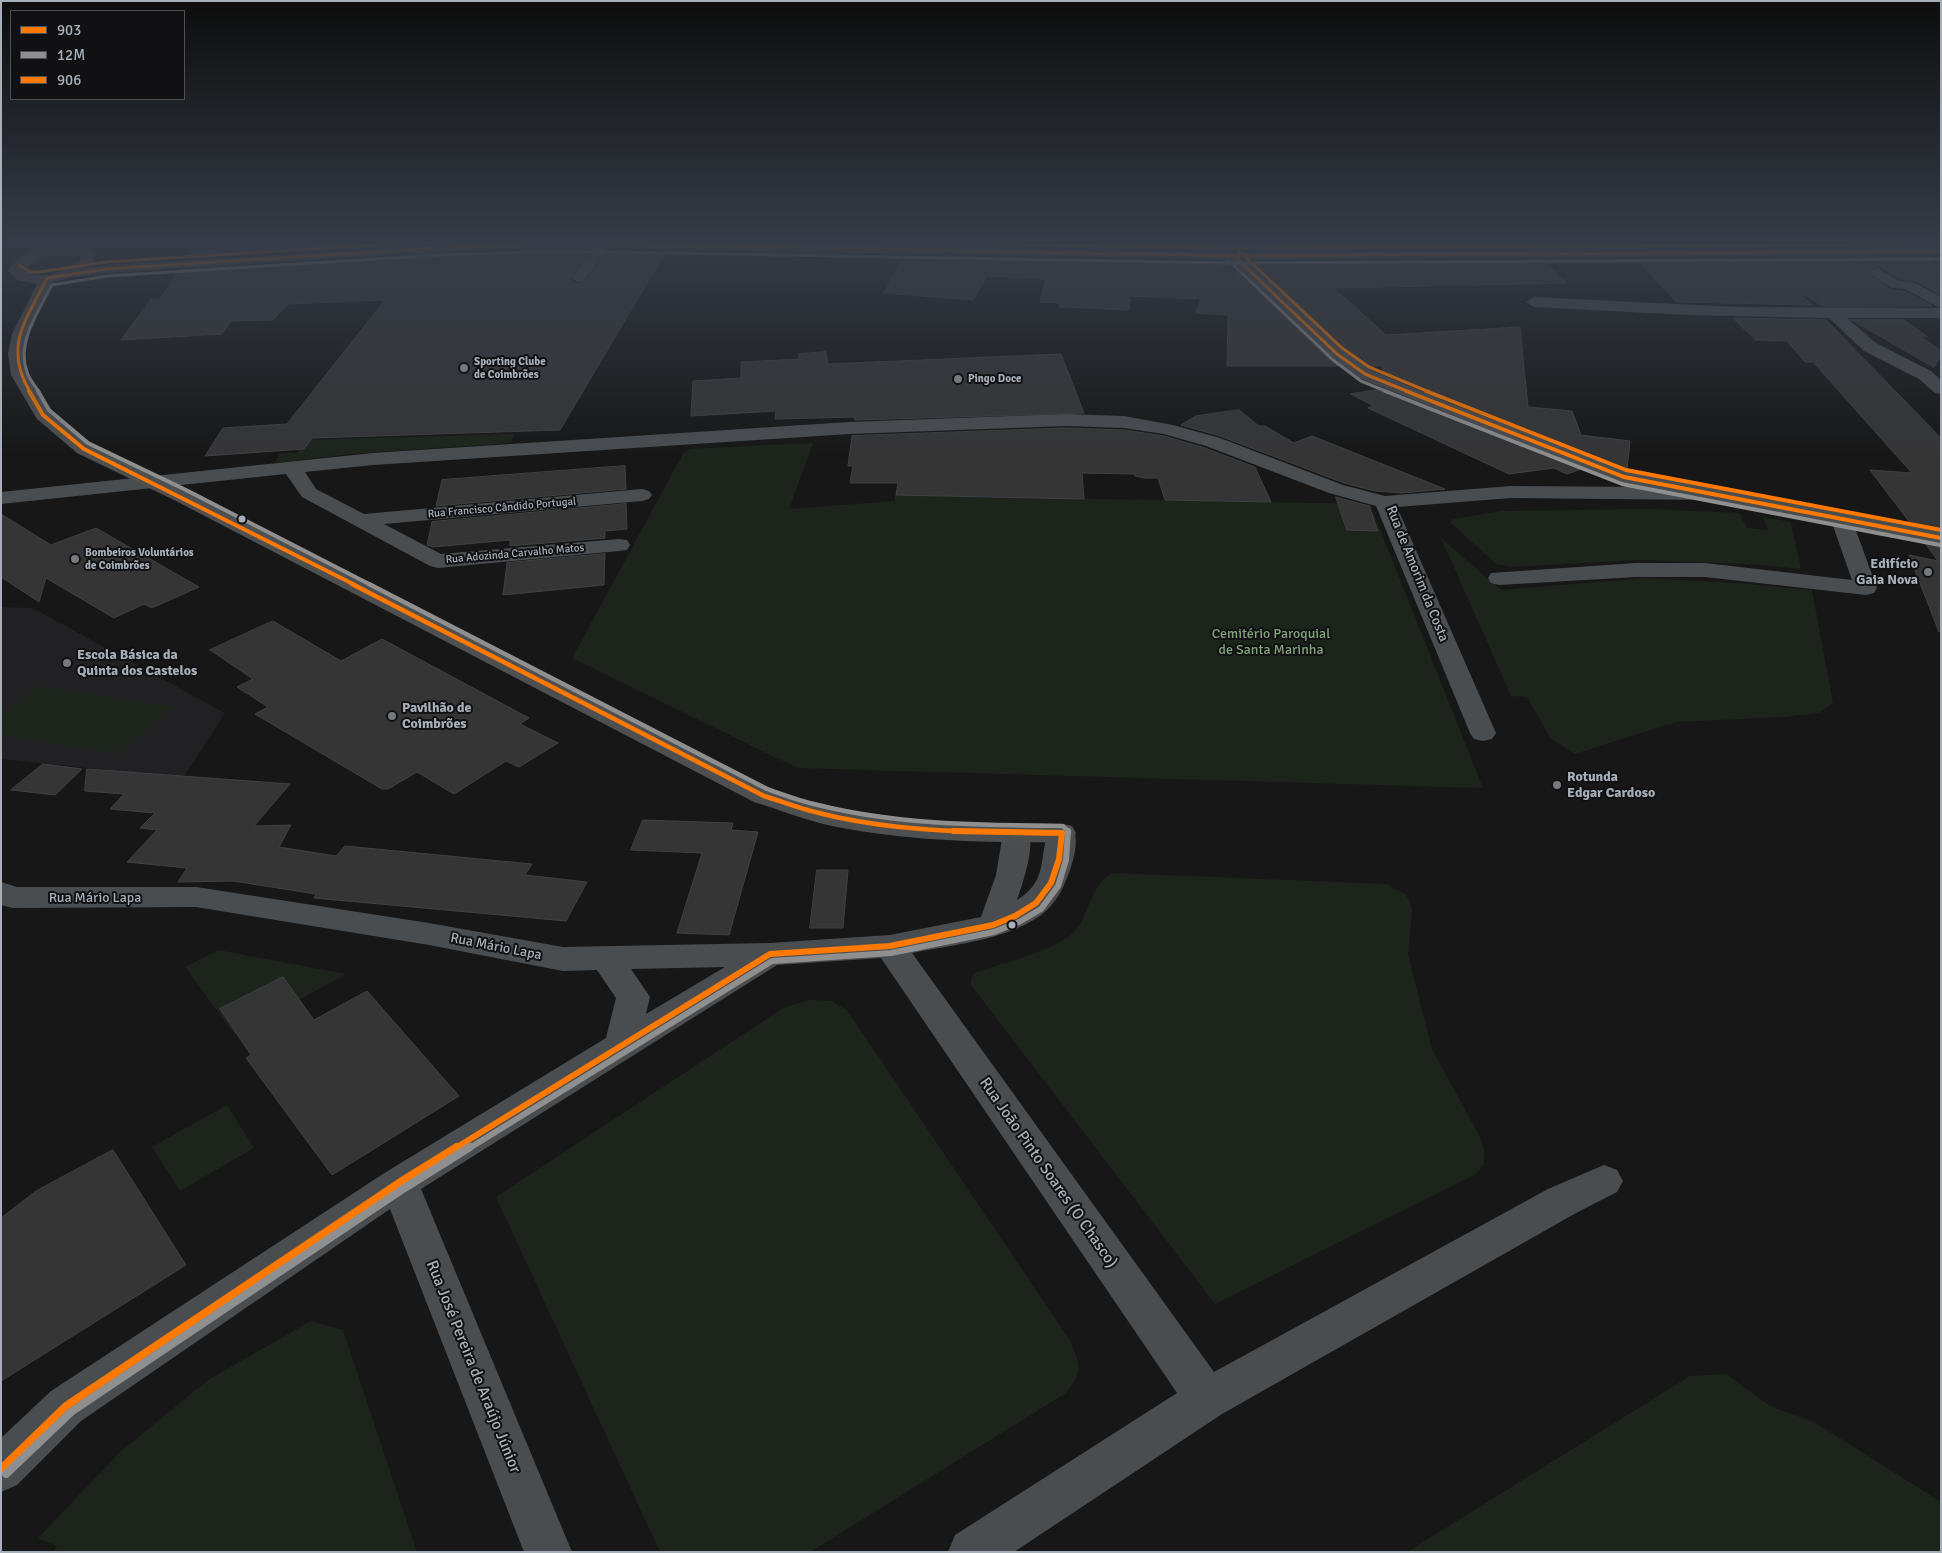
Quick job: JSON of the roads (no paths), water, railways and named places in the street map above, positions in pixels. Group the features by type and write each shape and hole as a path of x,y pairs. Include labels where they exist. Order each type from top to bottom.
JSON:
{"main road":[{"path":"35,313 20,334 16,354 20,375 43,415 84,448 764,796 828,816 904,825 1017,833 1062,833"}],"street":[{"path":"1294,313 1337,354 1365,374 1598,468 1622,486"},
{"path":"1809,313 1890,313"},
{"path":"1834,314 1870,347 1925,375 1941,389"},
{"path":"1,498 383,458 849,428 1066,420 1124,422 1166,428 1213,442 1336,489 1385,502"},
{"name":"Rua Adozinda Carvalho Matos","path":"292,468 309,494 363,520 438,561 619,545"},
{"name":"Rua de Amorim da Costa","path":"1511,492 1577,479 1598,468"},
{"name":"Rua de Amorim da Costa","path":"1483,734 1385,502 1622,486 1709,494 1941,538"},
{"name":"Rua Francisco Cândido Portugal","path":"363,520 642,495"},
{"path":"1500,578 1636,570 1705,570 1866,588 1841,519"},
{"path":"993,925 1011,876 1017,833"},
{"name":"Rua Mário Lapa","path":"1,892 12,898 196,897 429,934 563,960 770,954 890,946 993,925 1015,916 1036,903 1051,883 1059,859 1062,833"},
{"name":"Rua João Pinto Soares (O Chasco)","path":"890,946 1207,1399"},
{"path":"1,1469 66,1406 399,1183 770,954"},
{"path":"606,958 633,997 622,1044"},
{"path":"972,1552 1207,1399 1562,1202 1604,1181"},
{"name":"Rua José Pereira de Araújo Júnior","path":"399,1183 548,1552"}],"place":[{"name":"Sporting Clube de Coimbrões","path":"464,368"},
{"name":"Pingo Doce","path":"958,379"},
{"name":"Bombeiros Voluntários de Coimbrões","path":"75,559"},
{"name":"Edifício Gaia Nova","path":"1928,572"},
{"name":"Escola Básica da Quinta dos Castelos","path":"67,663"},
{"name":"Pavilhão de Coimbrões","path":"392,716"},
{"name":"Rotunda Edgar Cardoso","path":"1557,785"}],"park label":[{"name":"Cemitério Paroquial de Santa Marinha","path":"1271,642"}]}
